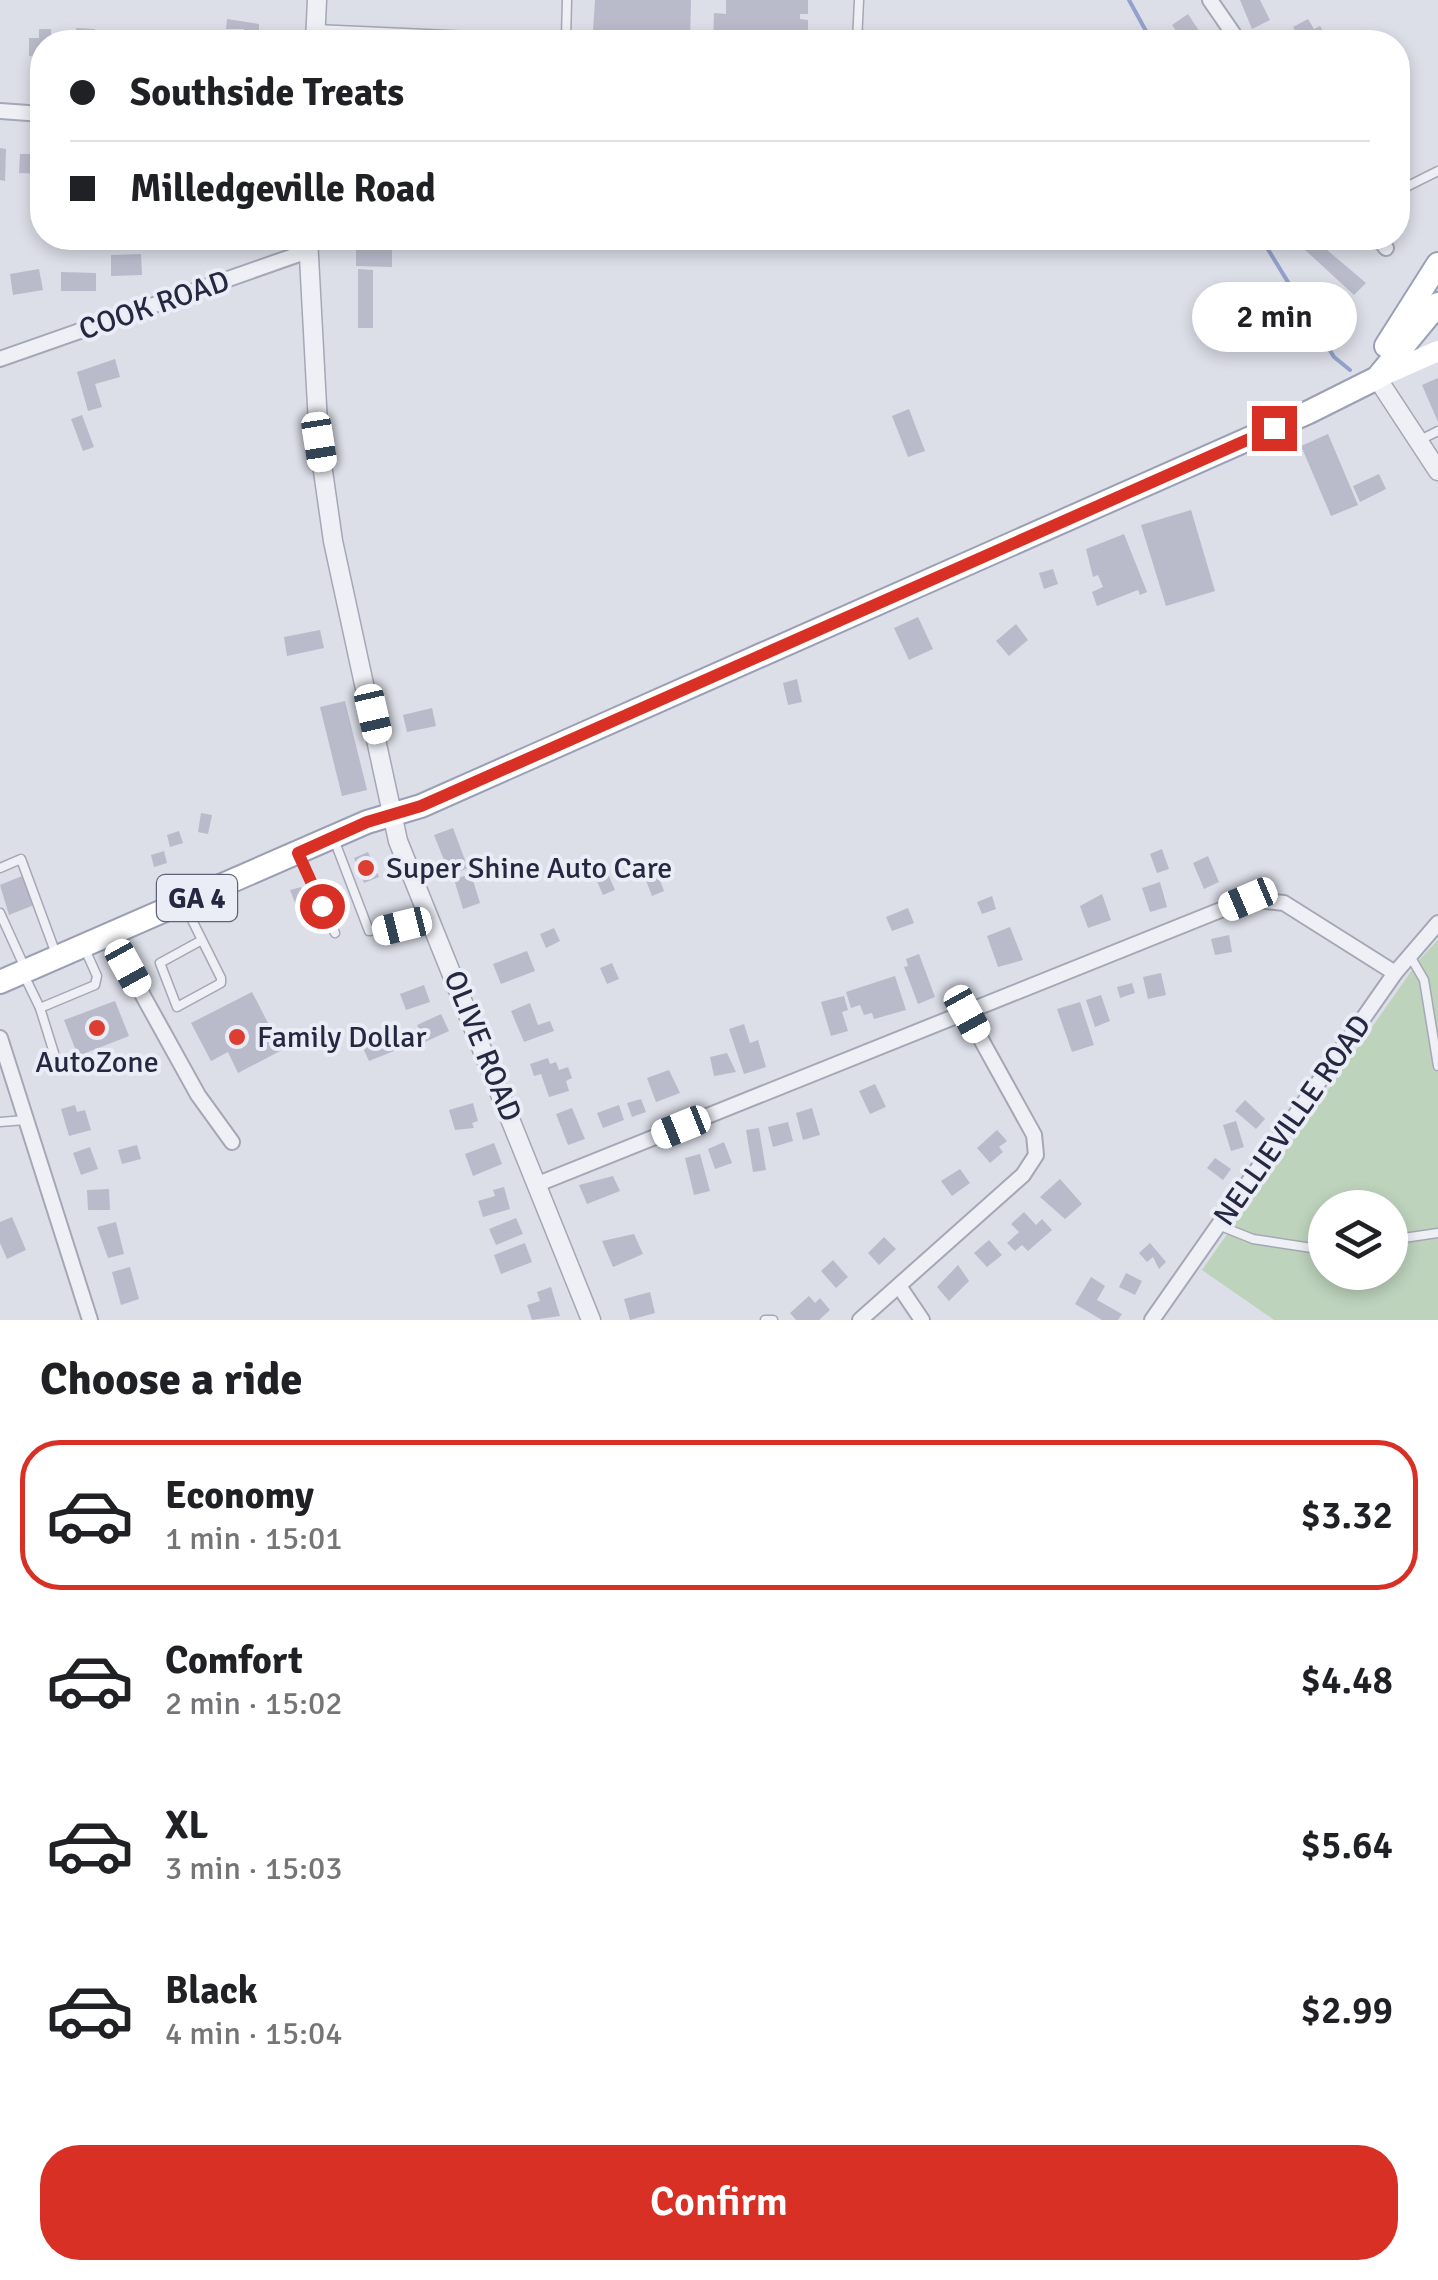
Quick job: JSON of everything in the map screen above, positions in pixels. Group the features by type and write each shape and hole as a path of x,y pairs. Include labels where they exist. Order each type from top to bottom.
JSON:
{"main road":[{"path":"1354,390 1438,264"},
{"name":"GA 4","path":"0,982 333,838 421,806 1354,390 1378,378 1438,304"},
{"path":"1378,378 1438,351"}],"street":[{"path":"315,30 316,0"},
{"path":"1210,0 1231,30"},
{"path":"0,111 30,113"},
{"name":"COOK ROAD","path":"0,359 292,250"},
{"name":"OLIVE ROAD","path":"308,250 319,442 333,541 398,840 591,1320"},
{"path":"1378,378 1438,471"},
{"path":"538,1184 1248,899 1284,903 1395,974"},
{"name":"NELLIEVILLE ROAD","path":"1152,1320 1395,974 1438,923"},
{"path":"110,936 198,1094 232,1142"},
{"path":"860,1320 1023,1175 1036,1155 1034,1135 967,1014"},
{"path":"0,1038 90,1320"},
{"path":"898,1286 922,1320"}],"lane":[{"path":"566,30 567,0"},
{"path":"858,30 859,0"},
{"path":"1410,185 1438,171"},
{"path":"1419,441 1438,431"},
{"path":"333,838 369,932 429,919"},
{"path":"298,853 335,933"},
{"path":"0,868 21,859 58,958"},
{"path":"184,904 202,940 222,983 177,1006 160,963 202,940"},
{"path":"0,913 40,1008 54,1053"},
{"path":"40,1008 95,985 97,976 84,947"},
{"path":"1410,956 1424,980 1438,1066"},
{"path":"0,1122 26,1120"},
{"path":"1218,1226 1253,1240 1308,1248"},
{"path":"1408,1237 1438,1233"},
{"path":"766,1320 774,1320"}],"green space":[{"path":"1438,940 1438,1320 1274,1320 1202,1270 1419,960"}],"building":[{"path":"595,0 691,0 690,30 593,30"},
{"path":"726,0 808,0 808,14 800,14 800,19 808,20 808,30 713,30 714,13 726,14"},
{"path":"1240,0 1260,0 1270,20 1252,29"},
{"path":"1188,14 1198,30 1176,30 1172,25"},
{"path":"227,19 259,24 259,30 226,29"},
{"path":"1308,19 1314,29 1320,26 1322,30 1294,30 1293,27"},
{"path":"0,148 6,149 5,181 0,180"},
{"path":"20,154 30,154 30,173 19,173"},
{"path":"356,250 392,250 392,267 356,266"},
{"path":"1305,250 1327,250 1366,283 1354,295"},
{"path":"141,254 142,275 111,276 111,255"},
{"path":"39,269 43,290 13,295 10,274"},
{"path":"358,269 373,270 373,328 358,328"},
{"path":"61,272 96,273 96,291 61,291"},
{"path":"115,359 120,377 95,384 102,407 88,411 77,372"},
{"path":"1438,378 1438,422 1422,385"},
{"path":"909,409 925,451 908,457 892,416"},
{"path":"82,415 94,447 83,451 71,419"},
{"path":"1328,434 1358,505 1331,516 1301,446"},
{"path":"1379,474 1386,489 1360,502 1353,486"},
{"path":"1191,510 1215,591 1166,606 1141,525"},
{"path":"1124,534 1147,592 1140,595 1138,590 1097,606 1092,592 1103,587 1098,575 1093,577 1086,549"},
{"path":"1053,569 1058,584 1044,589 1039,573"},
{"path":"918,617 933,649 909,660 894,628"},
{"path":"1016,624 1028,640 1009,656 996,641"},
{"path":"320,630 324,648 287,656 284,637"},
{"path":"797,679 802,702 788,705 783,683"},
{"path":"345,701 367,790 342,796 320,707"},
{"path":"432,708 436,726 407,732 403,715"},
{"path":"201,813 212,815 208,834 198,832"},
{"path":"453,828 468,868 450,875 434,835"},
{"path":"179,831 183,843 170,847 167,835"},
{"path":"1162,849 1169,869 1157,873 1150,854"},
{"path":"164,851 167,863 154,867 151,855"},
{"name":"Super Shine Auto Care","path":"368,852 379,877 364,883 354,858"},
{"path":"1208,856 1219,882 1204,889 1193,863"},
{"path":"654,865 664,891 652,896 642,870"},
{"path":"605,867 615,890 603,895 593,872"},
{"path":"471,874 480,903 463,909 454,879"},
{"path":"22,876 34,905 9,915 0,885"},
{"path":"1160,882 1167,907 1150,912 1142,888"},
{"path":"301,887 314,922 304,926 290,890"},
{"path":"1102,894 1111,920 1088,928 1080,906"},
{"path":"992,896 996,909 982,914 977,902"},
{"path":"908,908 914,923 892,931 886,917"},
{"path":"1010,927 1023,960 998,967 987,936"},
{"path":"554,928 560,941 546,948 540,934"},
{"path":"1229,935 1232,952 1215,955 1211,939"},
{"path":"527,951 535,971 501,984 493,964"},
{"path":"919,954 935,997 918,1004 904,967 908,966 906,959"},
{"path":"612,963 619,979 607,984 600,968"},
{"path":"1161,973 1166,995 1148,999 1143,977"},
{"path":"895,976 906,1010 874,1019 872,1013 864,1015 860,1005 851,1008 846,992"},
{"path":"1132,983 1135,993 1120,998 1117,987"},
{"path":"424,985 430,1002 406,1010 400,994"},
{"name":"Family Dollar","path":"252,992 282,1050 238,1073 228,1052 211,1061 191,1023"},
{"path":"1101,995 1110,1021 1095,1027 1086,1000"},
{"path":"844,996 848,1010 842,1012 848,1031 831,1036 821,1002"},
{"name":"AutoZone","path":"115,1001 129,1036 78,1056 64,1020"},
{"path":"1080,1002 1094,1045 1072,1052 1057,1009"},
{"path":"530,1003 538,1025 550,1021 554,1031 524,1042 511,1011"},
{"path":"441,1014 449,1031 425,1042 417,1025"},
{"path":"744,1024 750,1043 758,1040 766,1067 744,1074 729,1029"},
{"path":"388,1037 394,1051 369,1061 363,1048"},
{"path":"727,1053 736,1072 714,1076 710,1057"},
{"path":"548,1058 550,1064 556,1062 559,1070 568,1067 572,1078 566,1081 569,1091 549,1097 541,1074 534,1076 530,1064"},
{"path":"669,1070 680,1093 656,1102 647,1078"},
{"path":"875,1084 886,1107 870,1114 859,1091"},
{"path":"641,1099 646,1112 632,1117 627,1103"},
{"path":"1245,1100 1265,1119 1256,1129 1235,1111"},
{"path":"473,1103 478,1121 472,1123 474,1128 455,1130 449,1110"},
{"path":"75,1105 77,1112 85,1110 91,1130 69,1136 61,1109"},
{"path":"619,1105 624,1120 603,1128 597,1113"},
{"path":"572,1108 585,1139 568,1145 556,1114"},
{"path":"812,1108 820,1135 803,1140 796,1113"},
{"path":"1236,1121 1244,1147 1231,1151 1223,1125"},
{"path":"788,1122 793,1141 773,1147 768,1127"},
{"path":"759,1128 766,1170 753,1172 746,1130"},
{"path":"997,1130 1007,1141 999,1147 1003,1152 990,1163 977,1148"},
{"path":"724,1142 732,1163 715,1169 708,1149"},
{"path":"494,1143 502,1164 473,1176 465,1154"},
{"path":"137,1145 141,1159 122,1164 118,1150"},
{"path":"90,1147 98,1169 81,1175 73,1153"},
{"path":"700,1154 710,1191 694,1195 685,1158"},
{"path":"1215,1158 1231,1169 1223,1180 1207,1168"},
{"path":"960,1169 970,1183 952,1196 941,1181"},
{"path":"613,1176 620,1191 587,1204 579,1185"},
{"path":"1060,1179 1082,1204 1065,1219 1040,1197"},
{"path":"504,1187 510,1209 483,1217 478,1201 495,1196 493,1190"},
{"path":"109,1189 110,1210 88,1210 87,1190"},
{"path":"1024,1212 1036,1225 1042,1219 1052,1230 1028,1251 1022,1245 1015,1251 1007,1243 1019,1232 1011,1224"},
{"path":"12,1217 26,1250 7,1259 0,1243 0,1222"},
{"path":"516,1218 523,1234 496,1245 489,1229"},
{"path":"116,1222 124,1254 108,1258 97,1227"},
{"path":"634,1234 643,1254 613,1267 602,1241"},
{"path":"884,1237 896,1249 879,1265 868,1253"},
{"path":"989,1240 1002,1255 987,1267 974,1253"},
{"path":"525,1243 532,1262 501,1274 494,1255"},
{"path":"1150,1243 1166,1262 1159,1269 1153,1257 1147,1262 1139,1253"},
{"path":"833,1260 848,1277 836,1288 821,1271"},
{"path":"958,1265 969,1281 949,1301 937,1287"},
{"path":"130,1267 139,1299 121,1305 112,1272"},
{"path":"1126,1273 1142,1281 1135,1295 1119,1287"},
{"path":"1091,1277 1105,1286 1097,1300 1122,1314 1118,1320 1102,1320 1075,1304"},
{"path":"551,1287 560,1316 532,1320 527,1305 540,1301 537,1292"},
{"path":"650,1292 655,1313 630,1320 624,1299"},
{"path":"809,1296 815,1303 820,1298 830,1310 819,1320 796,1320 790,1313"}],"waterway":[{"path":"1129,0 1145,30"},
{"path":"1268,250 1334,357 1350,370"}],"place":[{"name":"Super Shine Auto Care","path":"366,868"},
{"name":"AutoZone","path":"97,1028"},
{"name":"Family Dollar","path":"237,1037"}],"route":[{"path":"322,906 298,853 367,822 421,806 1274,428"}]}
